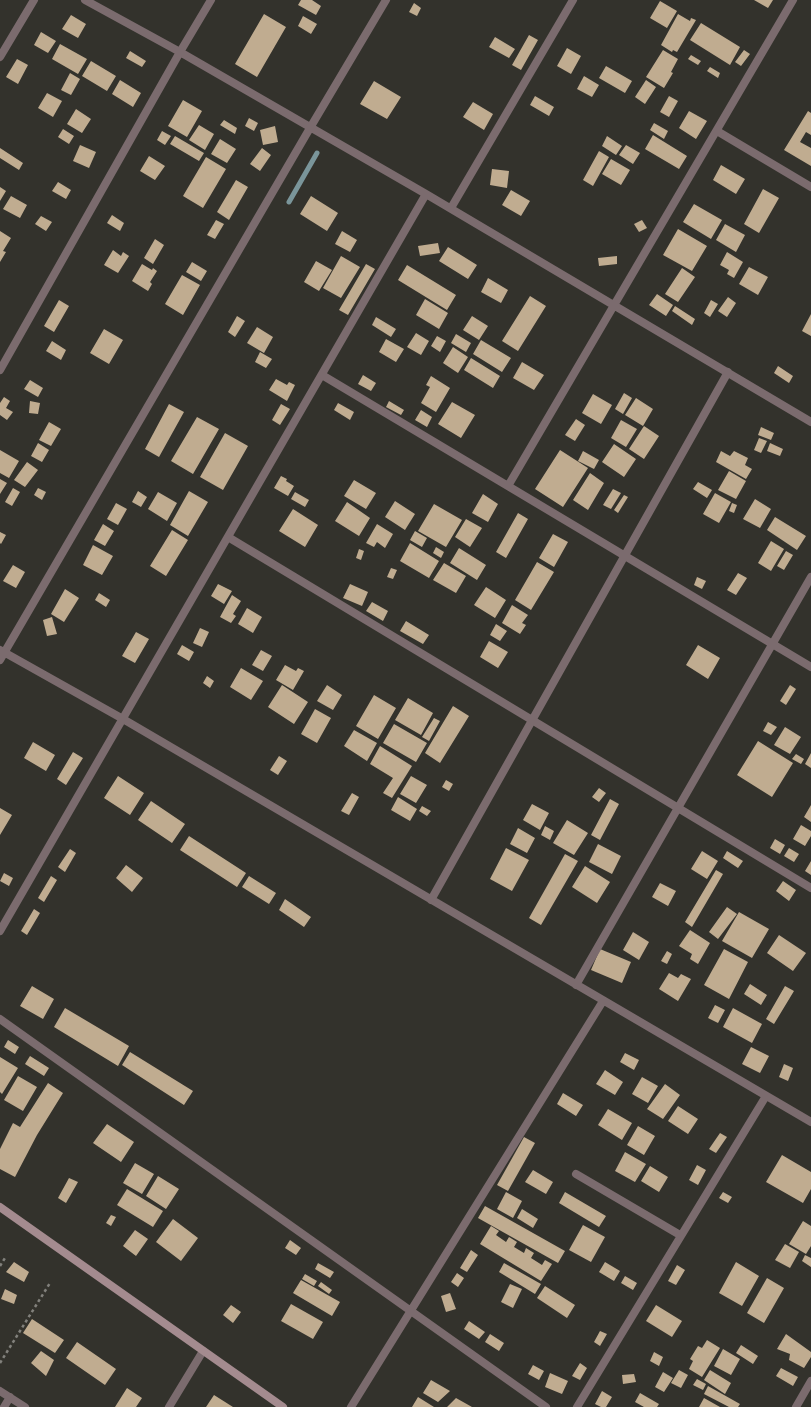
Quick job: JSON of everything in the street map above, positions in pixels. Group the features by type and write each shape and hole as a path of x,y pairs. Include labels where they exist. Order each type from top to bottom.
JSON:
{"street":[{"path":"0,56 34,0"},
{"path":"85,0 180,52 451,208 811,422"},
{"path":"0,370 211,0"},
{"path":"386,0 2,654 123,719 811,1122"},
{"path":"451,208 573,0"},
{"path":"508,486 793,0"},
{"path":"716,131 811,187"},
{"path":"0,931 426,194"},
{"path":"431,900 728,372"},
{"path":"322,375 811,667"},
{"path":"228,537 811,888"},
{"path":"576,985 811,578"},
{"path":"351,1407 603,1001"},
{"path":"0,1019 546,1407"},
{"path":"577,1407 680,1235 766,1096"},
{"path":"576,1174 680,1235"},
{"path":"0,1207 283,1407"},
{"path":"169,1407 203,1351"},
{"path":"796,1407 811,1381"},
{"path":"0,1391 25,1407"},
{"path":"4,1407 10,1397"}],"path":[{"path":"0,1266 5,1258"},
{"path":"0,1363 50,1283"}],"building":[{"path":"301,0 312,0 321,6 316,15 298,5"},
{"path":"754,0 773,0 768,8"},
{"path":"660,1 677,11 667,28 650,18"},
{"path":"414,3 421,8 417,16 409,12"},
{"path":"264,14 286,27 257,77 235,64"},
{"path":"678,14 690,21 691,18 696,20 677,52 673,50 672,52 661,45"},
{"path":"71,15 86,24 78,38 62,29"},
{"path":"303,16 317,24 311,34 298,26"},
{"path":"701,23 740,47 730,65 690,40"},
{"path":"41,32 56,41 48,53 34,45"},
{"path":"529,35 538,40 521,70 512,65"},
{"path":"495,37 515,49 509,58 489,47"},
{"path":"60,44 87,59 78,74 52,59"},
{"path":"567,48 581,56 571,74 557,66"},
{"path":"663,50 678,59 671,72 673,73 664,88 646,77"},
{"path":"744,50 750,54 741,66 735,62"},
{"path":"130,51 146,61 142,67 126,58"},
{"path":"691,55 701,61 698,65 688,59"},
{"path":"17,59 28,65 18,84 6,77"},
{"path":"91,61 116,76 107,91 82,76"},
{"path":"606,66 632,81 625,93 599,78"},
{"path":"710,67 720,73 718,78 707,71"},
{"path":"70,73 80,79 71,95 61,90"},
{"path":"584,76 599,85 592,97 577,89"},
{"path":"120,80 141,93 133,107 112,94"},
{"path":"646,80 656,87 645,104 635,97"},
{"path":"374,81 401,97 387,119 360,104"},
{"path":"47,93 62,101 53,117 38,108"},
{"path":"535,96 554,107 549,116 530,105"},
{"path":"669,96 678,101 669,117 660,112"},
{"path":"183,100 202,111 187,137 168,126"},
{"path":"473,102 493,114 484,130 463,117"},
{"path":"76,109 91,119 82,133 67,124"},
{"path":"689,111 707,121 696,139 679,128"},
{"path":"808,111 811,113 811,135 806,132 800,142 811,148 811,166 784,150"},
{"path":"249,118 258,123 254,131 245,126"},
{"path":"224,120 237,128 235,134 220,125"},
{"path":"654,123 668,131 664,139 650,130"},
{"path":"199,125 214,134 205,150 189,140"},
{"path":"275,126 278,142 263,145 260,130"},
{"path":"63,129 74,136 69,144 58,137"},
{"path":"162,131 171,136 165,145 157,140"},
{"path":"653,135 687,156 679,169 645,149"},
{"path":"175,136 204,153 199,161 170,144"},
{"path":"607,136 622,146 616,155 602,146"},
{"path":"220,139 236,149 227,163 211,154"},
{"path":"80,145 96,152 89,168 73,161"},
{"path":"626,145 640,153 633,164 619,155"},
{"path":"0,148 23,163 19,170 0,158"},
{"path":"262,148 271,155 260,171 250,164"},
{"path":"599,151 609,157 593,186 583,180"},
{"path":"149,156 165,166 155,180 140,171"},
{"path":"206,157 226,169 203,208 183,196"},
{"path":"611,159 630,170 621,185 602,174"},
{"path":"721,165 745,179 736,194 713,180"},
{"path":"492,169 509,171 507,188 490,185"},
{"path":"236,180 248,187 229,220 217,212"},
{"path":"58,182 71,190 66,199 52,191"},
{"path":"0,187 6,191 0,201"},
{"path":"763,189 779,198 759,233 744,224"},
{"path":"511,190 530,201 521,216 502,205"},
{"path":"11,196 27,205 20,218 3,209"},
{"path":"311,196 338,213 327,231 300,214"},
{"path":"694,204 722,220 711,239 683,222"},
{"path":"112,215 124,223 120,231 107,223"},
{"path":"41,216 52,222 46,231 35,224"},
{"path":"216,220 224,224 215,239 207,235"},
{"path":"642,220 647,228 639,232 634,224"},
{"path":"725,224 745,235 736,252 716,240"},
{"path":"678,229 707,246 692,271 663,255"},
{"path":"0,231 11,238 3,251 6,252 0,262"},
{"path":"342,231 357,240 350,252 335,244"},
{"path":"155,239 164,245 153,264 144,258"},
{"path":"438,243 440,253 420,256 418,246"},
{"path":"448,247 477,265 468,279 439,261"},
{"path":"113,250 121,256 123,252 129,256 118,273 104,265"},
{"path":"727,252 743,262 734,278 727,274 729,270 720,265"},
{"path":"341,256 360,267 341,298 323,288"},
{"path":"617,256 617,264 599,266 598,258"},
{"path":"316,261 332,270 319,291 304,282"},
{"path":"192,262 207,271 201,281 186,272"},
{"path":"142,264 152,270 153,268 157,271 150,282 152,284 148,291 132,281"},
{"path":"366,264 375,269 348,315 339,310"},
{"path":"407,265 456,295 447,310 398,280"},
{"path":"749,267 768,277 758,295 739,284"},
{"path":"682,268 695,277 678,302 665,294"},
{"path":"182,275 200,285 183,315 165,304"},
{"path":"488,278 508,290 501,303 481,292"},
{"path":"657,294 673,305 666,316 649,305"},
{"path":"530,296 546,306 518,351 502,341"},
{"path":"728,297 736,303 727,317 718,311"},
{"path":"425,299 448,313 439,329 416,315"},
{"path":"59,300 69,306 54,332 44,326"},
{"path":"711,300 718,304 710,317 704,313"},
{"path":"675,306 695,319 692,325 672,311"},
{"path":"811,314 811,336 802,331"},
{"path":"237,316 245,321 235,337 228,332"},
{"path":"472,316 488,326 479,340 463,330"},
{"path":"376,317 396,329 391,337 372,325"},
{"path":"257,327 273,337 264,353 247,343"},
{"path":"104,329 123,340 109,364 90,353"},
{"path":"416,333 429,341 421,355 407,347"},
{"path":"456,334 471,343 466,352 451,343"},
{"path":"437,336 446,341 440,352 431,346"},
{"path":"386,339 404,349 396,362 379,352"},
{"path":"481,340 511,358 502,372 473,354"},
{"path":"52,341 66,350 61,360 46,351"},
{"path":"453,347 468,357 458,373 443,363"},
{"path":"260,352 272,359 266,368 255,362"},
{"path":"471,358 500,376 493,388 464,370"},
{"path":"522,362 544,375 534,390 513,378"},
{"path":"778,366 793,376 789,383 774,373"},
{"path":"363,375 376,383 371,391 358,384"},
{"path":"431,376 450,388 436,412 421,403 430,387 426,385"},
{"path":"276,379 287,385 289,382 295,385 287,401 269,390"},
{"path":"30,380 43,388 38,397 24,389"},
{"path":"624,393 632,398 623,414 615,409"},
{"path":"593,394 612,405 601,424 582,413"},
{"path":"4,397 10,401 6,408 13,412 7,420 0,415 0,403"},
{"path":"636,398 653,409 643,426 625,415"},
{"path":"30,401 40,403 38,414 29,413"},
{"path":"389,401 404,410 401,415 386,407"},
{"path":"452,402 475,415 461,438 438,424"},
{"path":"338,403 354,412 350,420 334,410"},
{"path":"169,404 184,412 159,457 145,449"},
{"path":"281,404 290,409 280,425 272,420"},
{"path":"421,410 432,417 427,427 415,420"},
{"path":"197,417 219,429 193,474 171,461"},
{"path":"576,419 585,425 575,441 565,435"},
{"path":"621,420 637,429 626,447 611,438"},
{"path":"49,422 61,429 51,446 39,440"},
{"path":"644,426 659,436 644,459 629,449"},
{"path":"761,427 774,433 771,440 758,435"},
{"path":"225,433 248,446 223,490 200,477"},
{"path":"759,438 767,441 761,453 754,450"},
{"path":"38,443 49,450 42,462 31,456"},
{"path":"770,443 783,449 780,456 767,451"},
{"path":"614,444 636,459 624,477 602,462"},
{"path":"0,450 19,461 9,478 0,473"},
{"path":"560,450 588,468 563,507 535,489"},
{"path":"583,451 599,460 594,469 578,461"},
{"path":"721,451 730,456 734,451 748,458 745,465 752,469 746,479 716,462"},
{"path":"27,462 38,470 25,487 14,480"},
{"path":"729,471 746,481 736,499 718,490"},
{"path":"590,473 604,483 588,510 573,500"},
{"path":"281,476 287,479 286,481 294,486 288,496 274,488"},
{"path":"0,479 7,483 0,494"},
{"path":"354,480 376,493 366,509 344,496"},
{"path":"698,482 712,490 707,498 693,489"},
{"path":"13,488 20,492 12,506 5,502"},
{"path":"38,488 46,492 42,500 34,495"},
{"path":"613,489 621,493 611,509 603,505"},
{"path":"138,491 147,497 141,507 132,502"},
{"path":"189,491 208,502 188,536 170,525"},
{"path":"158,492 177,503 167,521 148,509"},
{"path":"295,492 309,500 305,507 291,499"},
{"path":"715,493 731,502 719,523 703,514"},
{"path":"483,494 498,504 488,522 472,513"},
{"path":"624,495 628,497 618,513 614,510"},
{"path":"755,499 771,509 760,528 743,519"},
{"path":"395,501 415,514 405,530 385,517"},
{"path":"347,502 370,518 359,536 335,521"},
{"path":"116,503 127,509 118,525 107,519"},
{"path":"732,503 737,505 734,513 729,511"},
{"path":"434,504 462,520 446,547 418,531"},
{"path":"293,509 318,525 305,547 279,531"},
{"path":"518,513 528,519 506,558 496,552"},
{"path":"775,517 806,536 797,550 767,530"},
{"path":"466,519 482,528 470,547 455,537"},
{"path":"103,524 114,531 105,546 94,540"},
{"path":"377,524 393,534 385,548 377,542 374,547 366,543"},
{"path":"172,530 188,540 166,576 150,566"},
{"path":"415,531 427,538 422,547 410,540"},
{"path":"0,532 6,535 1,544 0,543"},
{"path":"553,534 568,542 554,567 539,558"},
{"path":"771,541 784,549 771,571 758,563"},
{"path":"410,543 439,561 429,578 400,561"},
{"path":"93,545 113,556 102,575 83,565"},
{"path":"436,547 444,552 441,558 433,553"},
{"path":"459,548 486,565 477,580 450,563"},
{"path":"359,549 364,551 361,560 356,558"},
{"path":"786,551 793,555 784,570 777,566"},
{"path":"537,562 554,572 531,610 515,600"},
{"path":"444,563 466,576 456,593 433,580"},
{"path":"13,565 25,572 16,588 3,581"},
{"path":"391,568 397,570 393,579 387,577"},
{"path":"738,573 747,578 736,595 727,590"},
{"path":"697,577 706,581 702,589 694,585"},
{"path":"218,584 232,591 224,604 211,596"},
{"path":"350,584 368,592 362,606 343,598"},
{"path":"486,587 506,600 495,618 474,605"},
{"path":"65,589 79,598 64,622 51,614"},
{"path":"99,593 110,600 106,607 95,600"},
{"path":"232,595 241,601 233,614 236,616 231,623 220,617"},
{"path":"372,602 388,611 383,621 366,611"},
{"path":"512,605 528,615 522,623 526,625 520,634 502,623"},
{"path":"247,608 262,617 253,633 238,624"},
{"path":"52,617 57,634 47,636 43,620"},
{"path":"406,621 429,635 423,644 400,631"},
{"path":"496,624 507,631 500,641 490,635"},
{"path":"200,628 209,632 202,647 193,643"},
{"path":"136,632 149,639 135,663 122,656"},
{"path":"489,641 508,652 498,668 480,657"},
{"path":"182,645 194,652 189,661 177,654"},
{"path":"698,645 720,658 708,679 686,665"},
{"path":"261,650 272,656 263,671 252,665"},
{"path":"285,665 296,671 298,668 304,671 293,690 276,680"},
{"path":"241,668 263,681 251,700 230,687"},
{"path":"207,676 214,681 210,688 203,683"},
{"path":"282,685 308,702 294,724 268,707"},
{"path":"327,685 342,695 333,710 317,701"},
{"path":"790,685 796,689 786,705 780,701"},
{"path":"374,695 396,708 378,739 356,726"},
{"path":"408,698 433,713 421,735 395,720"},
{"path":"453,706 469,716 440,763 425,753"},
{"path":"315,709 331,718 317,743 301,734"},
{"path":"434,718 440,721 429,741 422,737"},
{"path":"768,722 777,727 771,735 763,731"},
{"path":"394,724 427,743 416,762 383,743"},
{"path":"785,727 801,737 790,754 774,745"},
{"path":"354,730 377,743 367,761 344,746"},
{"path":"758,741 793,763 772,797 737,775"},
{"path":"33,742 55,755 46,771 24,758"},
{"path":"380,746 412,766 392,798 383,793 393,778 370,764"},
{"path":"73,752 83,758 66,785 57,779"},
{"path":"811,753 811,768 805,764"},
{"path":"796,754 804,759 801,764 792,759"},
{"path":"279,756 287,761 278,775 270,770"},
{"path":"118,776 144,793 130,815 104,798"},
{"path":"411,776 427,785 416,803 400,794"},
{"path":"446,780 453,784 449,791 442,787"},
{"path":"599,788 606,793 599,802 592,797"},
{"path":"352,793 359,797 349,815 341,811"},
{"path":"398,797 417,809 410,821 391,810"},
{"path":"610,799 619,804 600,840 591,835"},
{"path":"151,801 185,824 172,843 138,820"},
{"path":"532,804 549,813 540,830 523,820"},
{"path":"811,805 811,822 804,817"},
{"path":"422,806 431,811 427,816 419,811"},
{"path":"0,808 12,815 0,835"},
{"path":"567,820 588,833 574,855 553,843"},
{"path":"801,825 811,831 811,836 805,846 793,839"},
{"path":"545,826 554,831 550,840 541,835"},
{"path":"518,828 535,838 527,853 510,844"},
{"path":"189,836 246,873 237,887 180,850"},
{"path":"775,839 785,845 780,854 770,848"},
{"path":"598,844 621,856 612,874 589,862"},
{"path":"506,848 529,860 512,891 490,879"},
{"path":"789,848 799,854 794,862 784,856"},
{"path":"70,849 76,853 65,872 58,867"},
{"path":"702,851 718,861 707,879 691,869"},
{"path":"727,851 743,861 738,868 723,858"},
{"path":"565,854 578,861 541,925 529,918"},
{"path":"811,861 811,875 805,871"},
{"path":"126,865 143,878 132,892 116,878"},
{"path":"585,866 610,882 597,903 572,887"},
{"path":"716,870 723,874 692,927 685,922"},
{"path":"4,873 13,878 9,886 0,881"},
{"path":"51,876 57,880 44,902 38,898"},
{"path":"249,876 276,893 269,904 242,887"},
{"path":"783,881 796,890 789,901 776,891"},
{"path":"660,883 676,891 668,906 652,897"},
{"path":"285,899 311,917 304,927 279,910"},
{"path":"727,907 737,914 718,939 709,932"},
{"path":"34,909 40,913 27,935 21,931"},
{"path":"739,912 769,929 752,958 722,941"},
{"path":"690,930 710,943 698,964 690,959 692,954 679,946"},
{"path":"633,932 649,942 639,960 623,950"},
{"path":"779,935 806,953 793,971 767,953"},
{"path":"600,949 631,962 622,983 591,970"},
{"path":"724,949 748,962 729,999 704,985"},
{"path":"667,951 672,954 667,964 661,961"},
{"path":"669,973 678,978 681,974 691,979 678,1001 659,989"},
{"path":"750,984 767,995 761,1005 744,994"},
{"path":"32,986 54,999 43,1019 20,1006"},
{"path":"785,986 794,991 774,1024 766,1019"},
{"path":"715,1005 725,1010 718,1023 708,1018"},
{"path":"65,1008 129,1046 118,1066 54,1027"},
{"path":"733,1008 762,1024 752,1043 723,1027"},
{"path":"8,1040 19,1047 15,1054 4,1047"},
{"path":"751,1047 769,1056 760,1073 742,1064"},
{"path":"130,1052 193,1091 184,1105 122,1065"},
{"path":"625,1053 639,1060 634,1070 620,1062"},
{"path":"30,1056 49,1068 44,1076 25,1064"},
{"path":"0,1057 18,1068 2,1094 0,1092"},
{"path":"784,1064 793,1068 788,1081 779,1077"},
{"path":"605,1070 623,1082 615,1095 596,1084"},
{"path":"18,1076 37,1087 23,1111 4,1100"},
{"path":"642,1077 658,1086 648,1103 632,1094"},
{"path":"48,1083 63,1093 37,1135 15,1177 0,1169 0,1149 13,1123 20,1127"},
{"path":"665,1084 680,1095 663,1119 647,1109"},
{"path":"563,1093 583,1105 576,1116 557,1104"},
{"path":"678,1106 698,1119 688,1134 668,1121"},
{"path":"608,1109 632,1123 622,1140 598,1125"},
{"path":"107,1124 134,1142 121,1162 93,1143"},
{"path":"638,1126 655,1136 644,1155 627,1145"},
{"path":"720,1133 727,1137 716,1153 709,1149"},
{"path":"524,1137 535,1143 508,1191 497,1185"},
{"path":"625,1152 646,1164 635,1182 615,1171"},
{"path":"782,1155 811,1172 811,1189 803,1203 766,1182"},
{"path":"135,1163 154,1174 142,1194 123,1183"},
{"path":"697,1165 706,1170 698,1185 689,1180"},
{"path":"650,1166 668,1177 659,1192 641,1181"},
{"path":"533,1170 553,1182 546,1194 525,1182"},
{"path":"158,1176 179,1189 166,1209 146,1196"},
{"path":"69,1178 78,1182 66,1203 58,1198"},
{"path":"127,1189 163,1211 153,1227 117,1205"},
{"path":"506,1192 522,1201 513,1218 497,1209"},
{"path":"565,1192 606,1216 599,1227 559,1203"},
{"path":"723,1192 732,1197 728,1203 719,1198"},
{"path":"485,1206 565,1251 558,1263 478,1218"},
{"path":"522,1209 538,1219 533,1228 517,1218"},
{"path":"111,1215 116,1217 111,1226 106,1223"},
{"path":"173,1219 198,1238 181,1261 156,1242"},
{"path":"803,1221 811,1226 811,1246 806,1254 789,1244"},
{"path":"583,1225 605,1237 591,1262 569,1250"},
{"path":"491,1226 499,1231 496,1235 506,1242 509,1237 517,1242 514,1247 524,1253 526,1248 534,1253 531,1258 542,1265 545,1260 552,1264 541,1281 480,1244"},
{"path":"135,1230 148,1239 136,1256 123,1246"},
{"path":"290,1240 301,1248 296,1255 285,1248"},
{"path":"785,1244 799,1252 790,1268 775,1260"},
{"path":"471,1250 478,1255 467,1272 460,1268"},
{"path":"805,1255 811,1258 811,1267 802,1261"},
{"path":"14,1262 29,1272 24,1282 6,1272"},
{"path":"605,1262 620,1271 614,1281 599,1272"},
{"path":"736,1262 759,1276 742,1306 719,1293"},
{"path":"318,1263 334,1272 330,1278 315,1269"},
{"path":"504,1263 541,1284 535,1294 499,1272"},
{"path":"677,1265 685,1270 676,1285 668,1281"},
{"path":"457,1273 464,1278 458,1287 451,1282"},
{"path":"305,1274 317,1281 314,1286 302,1279"},
{"path":"625,1276 637,1283 633,1290 621,1283"},
{"path":"767,1278 784,1288 764,1323 747,1313"},
{"path":"301,1280 340,1302 332,1316 293,1293"},
{"path":"321,1282 332,1290 329,1294 318,1286"},
{"path":"510,1284 522,1289 513,1308 501,1302"},
{"path":"545,1286 575,1305 567,1318 537,1298"},
{"path":"5,1289 17,1295 14,1304 1,1299"},
{"path":"450,1293 456,1309 446,1312 441,1296"},
{"path":"291,1304 323,1322 313,1339 281,1321"},
{"path":"231,1305 241,1312 233,1323 223,1315"},
{"path":"656,1305 682,1321 672,1337 646,1321"},
{"path":"32,1319 64,1340 55,1353 23,1333"},
{"path":"469,1321 485,1332 479,1339 464,1329"},
{"path":"600,1331 607,1334 600,1346 594,1342"},
{"path":"490,1334 504,1343 499,1351 485,1342"},
{"path":"786,1334 811,1352 811,1357 804,1368 789,1360 790,1354 777,1349"},
{"path":"707,1340 720,1348 702,1377 689,1369 693,1361 690,1359 698,1346 702,1348"},
{"path":"77,1342 116,1369 105,1385 66,1358"},
{"path":"741,1345 758,1356 753,1364 736,1353"},
{"path":"723,1349 740,1359 731,1375 714,1366"},
{"path":"41,1351 54,1360 46,1376 31,1363"},
{"path":"654,1352 663,1357 659,1366 650,1361"},
{"path":"580,1363 587,1368 580,1380 572,1376"},
{"path":"533,1365 544,1371 539,1380 528,1374"},
{"path":"781,1368 798,1377 793,1386 776,1376"},
{"path":"679,1370 688,1375 681,1388 671,1383"},
{"path":"710,1370 731,1383 725,1394 704,1380"},
{"path":"663,1372 673,1378 664,1392 655,1387"},
{"path":"550,1373 568,1381 562,1394 545,1387"},
{"path":"634,1374 636,1382 623,1384 622,1375"},
{"path":"697,1379 706,1384 703,1390 693,1385"},
{"path":"431,1380 450,1391 438,1402 423,1393"},
{"path":"708,1386 740,1404 738,1407 729,1407 704,1394"},
{"path":"127,1388 142,1398 136,1407 115,1407"},
{"path":"602,1391 612,1397 606,1407 601,1407 595,1404"},
{"path":"640,1393 659,1404 657,1407 644,1407 635,1402"},
{"path":"214,1395 233,1407 206,1407"},
{"path":"418,1397 434,1407 412,1407"},
{"path":"456,1398 472,1407 447,1407"},
{"path":"704,1398 720,1407 699,1407"}],"waterway":[{"path":"289,202 317,153"}]}
